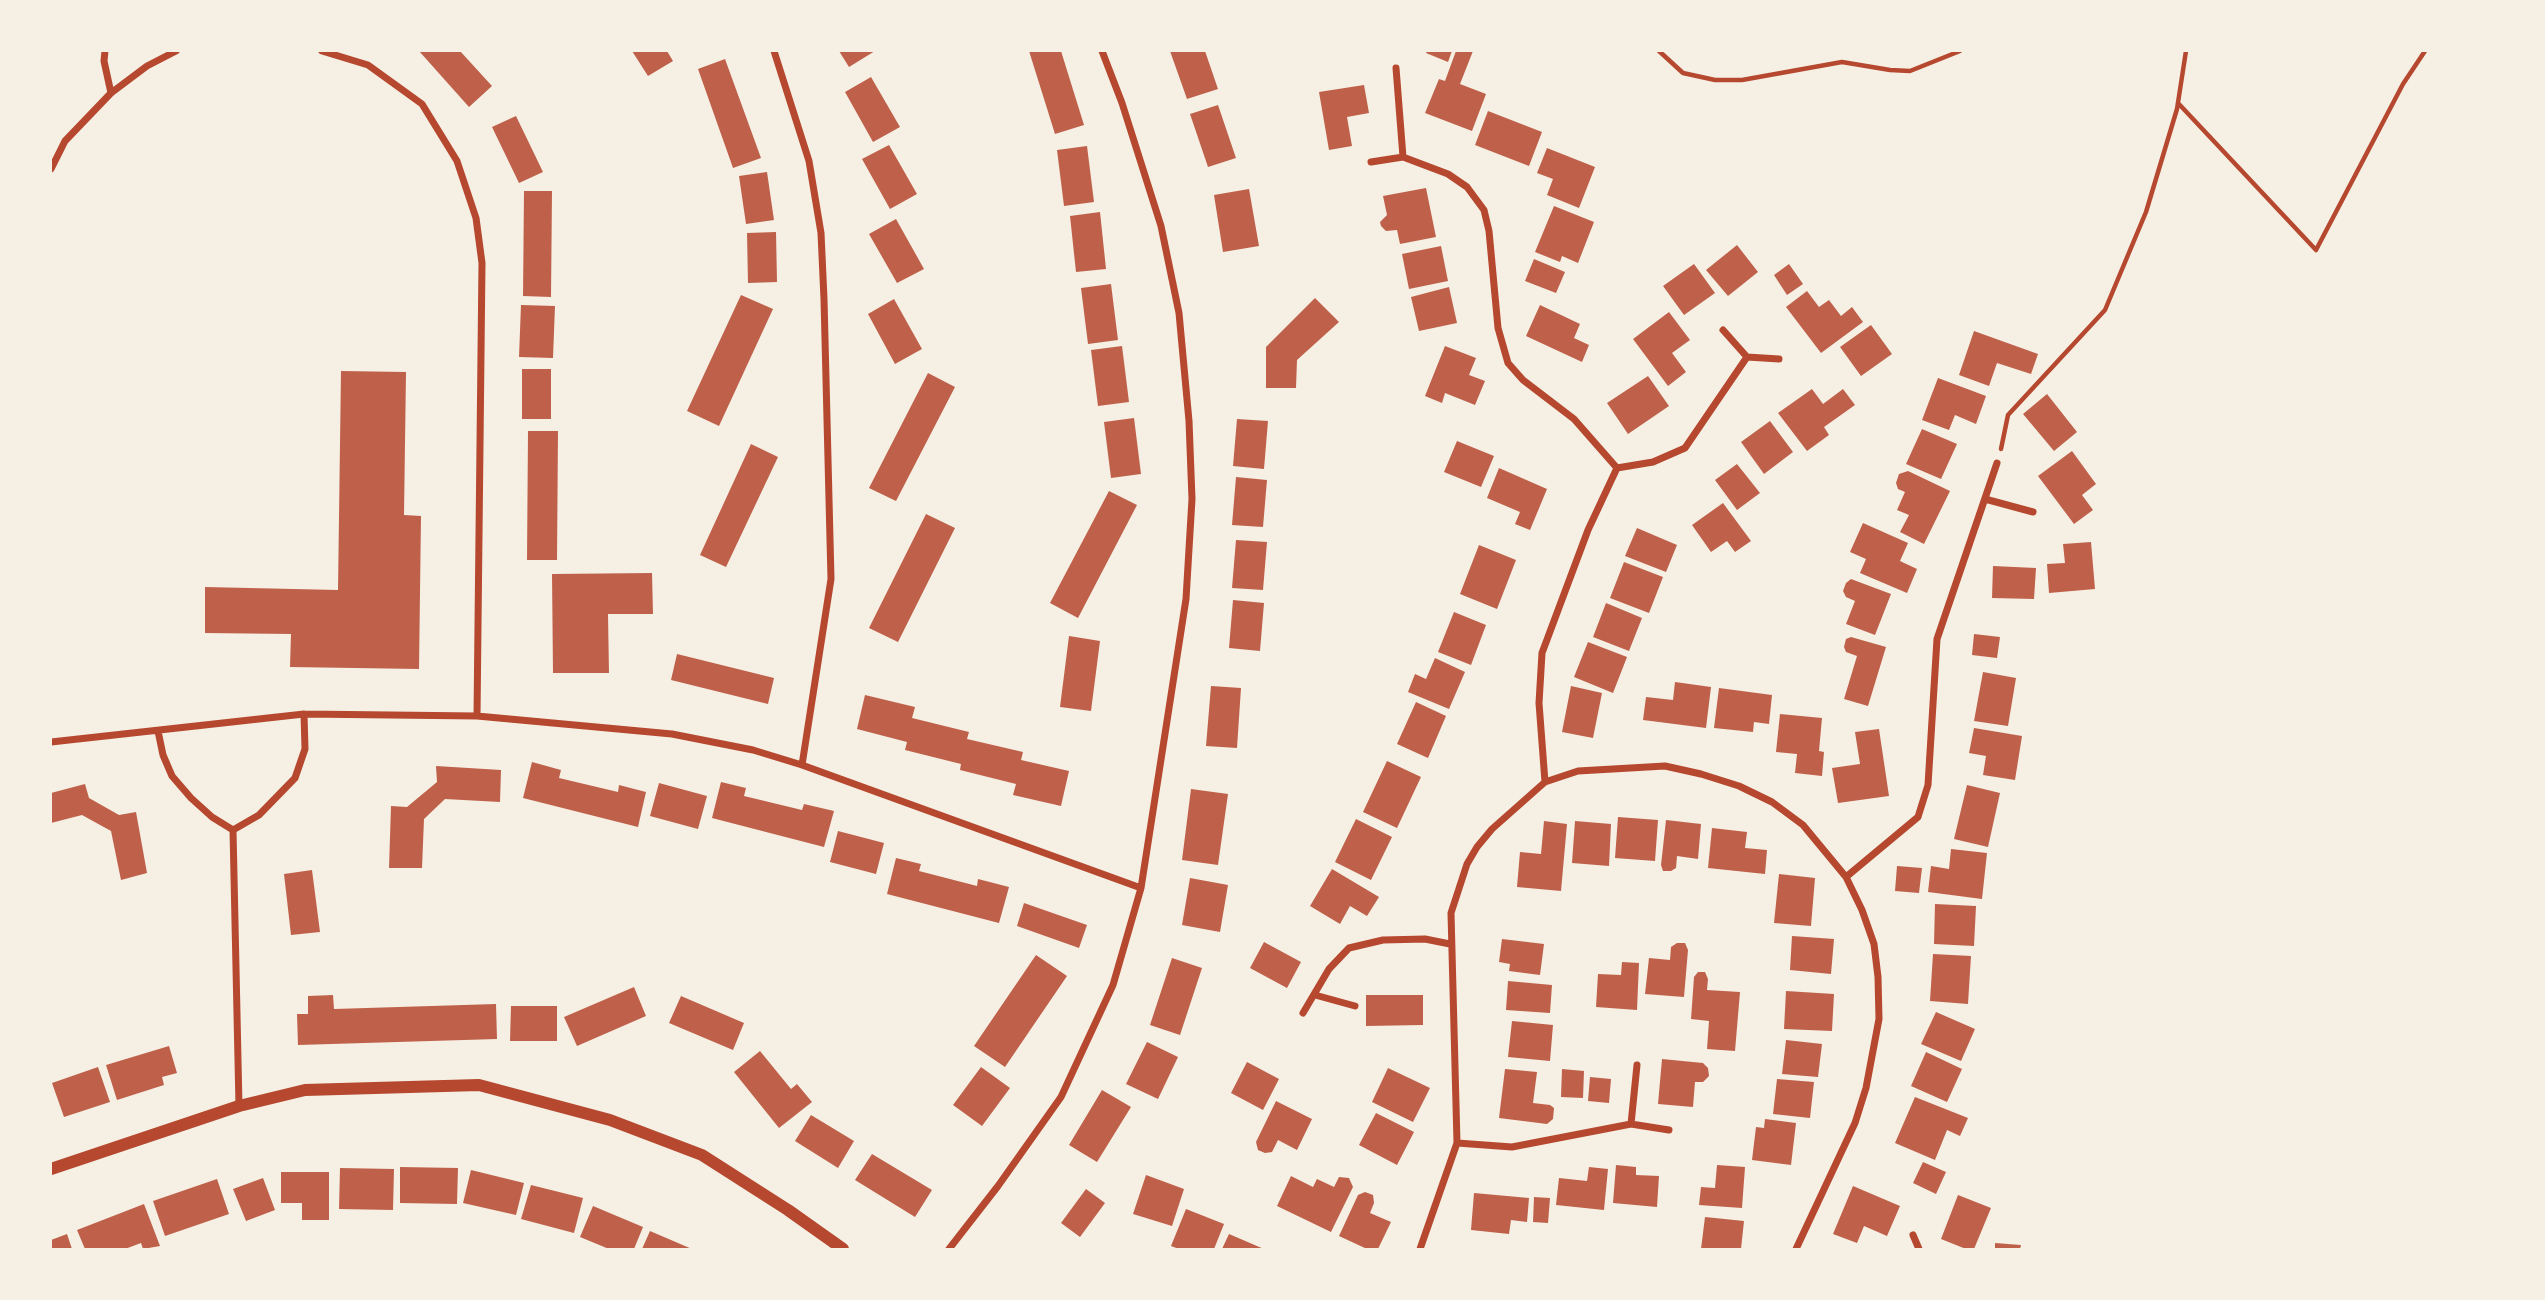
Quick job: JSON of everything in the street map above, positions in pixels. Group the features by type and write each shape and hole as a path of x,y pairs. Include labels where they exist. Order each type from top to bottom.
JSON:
{"street":[{"path":"105,51 104,61 110,93"},
{"path":"51,169 65,141 110,93 147,66 176,51"},
{"path":"322,51 368,65 422,104 457,161 476,218 482,263 477,716"},
{"path":"774,51 810,161 821,233 824,299 831,579 802,765"},
{"path":"949,1249 998,1186 1060,1097 1113,985 1142,888 1186,599 1192,499 1189,421 1179,313 1161,226 1122,103 1101,51"},
{"path":"1396,68 1403,157"},
{"path":"1371,162 1403,157 1448,174 1466,187 1484,210 1489,231 1498,328 1508,363 1524,380 1574,419 1617,468"},
{"path":"1723,330 1747,357 1779,359"},
{"path":"1617,468 1653,462 1685,448 1747,357"},
{"path":"1846,877 1918,817 1927,785 1937,639 1997,463"},
{"path":"1545,782 1539,704 1542,653 1588,530 1617,468"},
{"path":"1985,499 2033,512"},
{"path":"233,830 259,815 295,778 305,749 304,715"},
{"path":"51,742 304,715 477,716 672,734 753,750 802,765 1142,888"},
{"path":"158,732 163,755 172,776 212,817 233,830"},
{"path":"1420,1249 1457,1143 1451,913 1457,890 1477,847 1492,829 1545,782 1578,771 1665,766 1739,786 1772,802 1803,825 1846,877 1874,944 1879,1019 1866,1088 1855,1123 1796,1249"},
{"path":"233,830 239,1106"},
{"path":"1303,1013 1329,969 1349,948 1383,940 1424,939 1450,944"},
{"path":"1314,995 1355,1006"},
{"path":"1631,1124 1637,1065"},
{"path":"51,1169 239,1106 305,1090 479,1085 610,1120 702,1155 843,1249"},
{"path":"1457,1143 1511,1147 1631,1124 1669,1130"},
{"path":"1913,1235 1919,1249"}],"path":[{"path":"1660,51 1683,73 1715,80 1742,80 1842,62 1910,71 1959,51"},
{"path":"1997,463 2008,415 2105,310 2146,212 2178,103 2186,51"},
{"path":"2178,103 2316,250 2403,84 2425,51"}],"building":[{"path":"419,51 460,51 492,86 469,107"},
{"path":"632,51 667,51 673,61 648,76"},
{"path":"839,51 875,51 849,67"},
{"path":"1029,51 1061,51 1084,125 1055,134"},
{"path":"1170,51 1205,51 1218,89 1187,99"},
{"path":"1452,51 1448,62 1426,53"},
{"path":"1456,51 1473,51 1460,84 1486,94 1472,131 1425,113 1439,79 1445,81"},
{"path":"725,59 761,158 733,168 698,69"},
{"path":"871,77 900,127 873,142 845,92"},
{"path":"1364,85 1369,113 1347,117 1352,146 1329,150 1319,92"},
{"path":"1218,105 1236,158 1208,167 1190,114"},
{"path":"1488,111 1542,132 1529,166 1475,145"},
{"path":"516,116 543,172 519,183 492,127"},
{"path":"889,145 917,194 890,209 862,159"},
{"path":"1087,146 1094,202 1064,206 1057,150"},
{"path":"1547,148 1595,167 1579,208 1547,195 1553,179 1537,173"},
{"path":"767,172 774,220 746,224 739,176"},
{"path":"1426,188 1436,237 1400,244 1397,230 1386,231 1381,226 1380,222 1387,215 1383,196"},
{"path":"1249,189 1259,246 1223,252 1214,195"},
{"path":"524,191 552,191 551,297 523,296"},
{"path":"1554,206 1594,222 1578,263 1562,256 1560,262 1535,252"},
{"path":"1100,212 1106,269 1076,272 1070,216"},
{"path":"896,219 924,269 897,283 869,234"},
{"path":"776,232 777,282 748,283 747,233"},
{"path":"1737,245 1758,272 1728,296 1706,270"},
{"path":"1441,246 1448,281 1409,289 1402,254"},
{"path":"1534,259 1565,272 1556,293 1525,281"},
{"path":"1694,264 1715,293 1684,315 1663,286"},
{"path":"1789,264 1803,284 1787,295 1774,275"},
{"path":"1111,284 1118,340 1088,344 1081,288"},
{"path":"1449,287 1457,323 1419,331 1411,297"},
{"path":"1807,291 1819,307 1829,300 1841,316 1852,307 1863,322 1821,353 1786,307"},
{"path":"741,295 773,309 719,426 687,411"},
{"path":"1315,298 1339,322 1297,360 1296,388 1266,388 1266,347"},
{"path":"894,299 922,349 895,364 868,314"},
{"path":"521,305 555,306 553,358 519,357"},
{"path":"1540,305 1580,324 1574,338 1589,345 1582,362 1526,336"},
{"path":"1669,312 1690,340 1672,353 1686,372 1668,386 1633,339"},
{"path":"1871,325 1892,354 1861,376 1840,347"},
{"path":"1974,331 2038,354 2031,374 1997,363 1989,386 1959,375"},
{"path":"1122,346 1129,402 1098,406 1091,350"},
{"path":"1445,346 1476,358 1469,375 1485,381 1475,405 1445,393 1442,403 1425,396"},
{"path":"522,369 551,369 551,419 522,419"},
{"path":"341,371 406,372 404,515 421,516 419,669 290,667 291,634 205,633 205,587 338,590"},
{"path":"928,373 955,387 896,501 869,488"},
{"path":"1648,376 1669,406 1628,434 1607,403"},
{"path":"1938,378 1986,396 1976,424 1955,415 1949,430 1922,420"},
{"path":"1812,389 1823,404 1843,389 1855,405 1824,427 1829,435 1807,451 1778,413"},
{"path":"2047,394 2077,432 2054,451 2023,414"},
{"path":"1134,418 1141,474 1111,478 1104,422"},
{"path":"1237,419 1268,421 1264,469 1233,466"},
{"path":"1770,421 1793,452 1764,474 1741,442"},
{"path":"1922,429 1957,444 1941,479 1906,464"},
{"path":"528,431 558,431 557,560 527,560"},
{"path":"1457,441 1494,456 1481,487 1444,472"},
{"path":"751,444 778,457 726,567 700,555"},
{"path":"2072,451 2096,484 2082,495 2093,510 2074,524 2038,476"},
{"path":"1737,464 1760,493 1737,510 1715,480"},
{"path":"1499,468 1547,489 1530,530 1515,524 1520,512 1487,498"},
{"path":"1908,471 1950,491 1924,544 1900,532 1909,515 1897,510 1905,492 1898,489 1896,483 1899,474"},
{"path":"1236,477 1267,480 1263,527 1232,525"},
{"path":"1109,491 1137,505 1078,618 1050,603"},
{"path":"1723,503 1751,541 1735,552 1727,541 1711,552 1692,525"},
{"path":"926,514 955,528 898,642 869,628"},
{"path":"1863,523 1908,543 1900,561 1917,569 1907,593 1860,573 1866,559 1850,552"},
{"path":"1637,528 1677,545 1666,572 1625,556"},
{"path":"1236,540 1267,542 1263,590 1232,588"},
{"path":"2091,542 2095,589 2049,593 2047,564 2065,563 2063,544"},
{"path":"1479,545 1516,560 1497,609 1460,594"},
{"path":"1624,562 1663,577 1649,613 1610,598"},
{"path":"1993,566 2036,568 2034,599 1992,598"},
{"path":"652,573 653,614 608,614 609,673 553,673 552,574"},
{"path":"1851,579 1891,594 1875,635 1846,624 1855,601 1846,597 1843,591"},
{"path":"1233,600 1264,603 1260,651 1229,648"},
{"path":"1606,603 1642,618 1629,651 1593,637"},
{"path":"1454,612 1486,625 1471,665 1438,652"},
{"path":"1974,634 2000,637 1997,658 1972,655"},
{"path":"1069,636 1100,641 1091,711 1060,707"},
{"path":"1851,637 1886,647 1868,706 1844,699 1857,656 1846,652 1844,647 1846,639"},
{"path":"1588,642 1627,657 1613,693 1574,677"},
{"path":"677,654 774,678 768,704 671,680"},
{"path":"1435,658 1465,672 1449,709 1408,692 1415,674 1426,679"},
{"path":"1983,672 2016,678 2008,726 1974,721"},
{"path":"1675,682 1711,687 1706,728 1643,720 1646,697 1673,700"},
{"path":"1211,686 1241,688 1237,748 1206,746"},
{"path":"1571,686 1602,693 1593,738 1562,732"},
{"path":"1719,688 1772,695 1769,724 1754,722 1753,732 1714,728"},
{"path":"865,695 915,707 912,718 969,732 967,739 1023,752 1021,760 1069,771 1061,806 1013,795 1016,784 960,770 961,764 905,750 907,742 857,729"},
{"path":"1416,702 1446,716 1428,758 1397,744"},
{"path":"1780,714 1822,718 1819,751 1824,752 1822,776 1795,773 1797,754 1776,752"},
{"path":"1974,728 2022,736 2015,780 1983,775 1986,756 1969,753"},
{"path":"1879,729 1889,796 1838,803 1832,768 1860,764 1855,732"},
{"path":"1387,761 1421,777 1397,828 1363,812"},
{"path":"532,762 561,770 559,778 618,792 619,785 646,792 638,827 523,798"},
{"path":"436,766 501,770 500,802 445,799 424,819 422,868 389,868 391,806 407,807 437,782"},
{"path":"721,782 746,788 744,796 802,810 804,804 834,811 824,847 712,818"},
{"path":"659,783 707,796 698,829 650,816"},
{"path":"85,784 89,798 119,815 136,812 147,873 121,880 111,831 82,815 51,823 51,793"},
{"path":"1967,785 2000,793 1988,847 1954,839"},
{"path":"1191,789 1228,794 1218,865 1182,860"},
{"path":"1618,817 1658,820 1655,861 1615,858"},
{"path":"1356,819 1392,837 1371,880 1335,862"},
{"path":"1666,820 1701,824 1698,859 1677,856 1676,868 1671,871 1663,871 1661,865"},
{"path":"1544,821 1567,824 1561,891 1517,887 1520,852 1541,854"},
{"path":"1575,821 1611,824 1609,866 1572,863"},
{"path":"1712,828 1747,832 1745,848 1767,850 1765,874 1708,868"},
{"path":"838,831 884,843 876,874 830,862"},
{"path":"1951,849 1987,853 1982,899 1928,892 1931,866 1949,869"},
{"path":"896,858 921,864 919,871 977,886 978,879 1009,887 999,923 887,894"},
{"path":"1897,866 1922,868 1919,893 1895,891"},
{"path":"1332,869 1379,897 1367,916 1350,906 1340,924 1310,906"},
{"path":"312,870 320,932 291,935 284,874"},
{"path":"1779,874 1815,878 1811,926 1774,923"},
{"path":"1190,878 1228,885 1220,932 1182,925"},
{"path":"1024,903 1087,925 1079,948 1017,926"},
{"path":"1935,904 1976,906 1974,946 1934,944"},
{"path":"1792,936 1834,939 1831,974 1790,970"},
{"path":"1502,939 1544,944 1540,975 1509,971 1510,964 1499,962"},
{"path":"1264,942 1301,962 1287,988 1250,968"},
{"path":"1677,943 1685,943 1688,950 1684,997 1645,994 1649,958 1670,960 1671,947"},
{"path":"1933,954 1971,956 1968,1004 1930,1001"},
{"path":"1036,955 1067,976 1005,1067 974,1046"},
{"path":"1172,958 1202,968 1180,1035 1150,1025"},
{"path":"1622,962 1639,963 1637,1010 1596,1007 1598,974 1621,975"},
{"path":"1698,972 1705,972 1708,979 1707,990 1740,992 1735,1051 1707,1049 1709,1021 1691,1019 1694,977"},
{"path":"1508,981 1552,985 1550,1013 1506,1010"},
{"path":"634,987 646,1016 577,1046 564,1017"},
{"path":"1786,991 1834,994 1832,1031 1784,1029"},
{"path":"333,995 334,1009 496,1004 497,1039 298,1045 297,1014 308,1014 308,996"},
{"path":"1366,995 1423,995 1423,1025 1366,1026"},
{"path":"681,996 744,1023 733,1050 669,1023"},
{"path":"511,1006 557,1006 557,1041 510,1041"},
{"path":"1936,1012 1975,1029 1961,1061 1921,1044"},
{"path":"1512,1021 1553,1025 1550,1061 1508,1057"},
{"path":"1786,1040 1822,1044 1818,1077 1782,1074"},
{"path":"1147,1042 1178,1057 1158,1099 1126,1084"},
{"path":"169,1046 177,1073 162,1077 164,1085 117,1100 106,1065"},
{"path":"760,1051 791,1089 797,1084 812,1102 779,1128 734,1072"},
{"path":"1926,1052 1962,1069 1947,1102 1911,1086"},
{"path":"1662,1059 1703,1063 1708,1068 1709,1076 1703,1082 1695,1082 1693,1107 1658,1104"},
{"path":"1247,1062 1279,1079 1263,1110 1231,1093"},
{"path":"98,1067 110,1102 64,1117 52,1083"},
{"path":"981,1067 1010,1088 982,1126 953,1105"},
{"path":"1388,1068 1430,1088 1413,1122 1372,1102"},
{"path":"1505,1069 1537,1072 1533,1103 1554,1108 1553,1119 1547,1124 1499,1118"},
{"path":"1562,1069 1584,1071 1583,1098 1561,1097"},
{"path":"1590,1077 1611,1079 1609,1103 1588,1101"},
{"path":"1777,1079 1814,1082 1810,1118 1773,1114"},
{"path":"1102,1090 1131,1107 1097,1162 1069,1145"},
{"path":"1915,1097 1968,1118 1960,1136 1947,1130 1935,1160 1895,1143"},
{"path":"1276,1101 1312,1119 1297,1150 1278,1140 1272,1152 1258,1150 1256,1142"},
{"path":"1376,1113 1414,1132 1397,1165 1359,1145"},
{"path":"811,1115 854,1141 838,1168 795,1141"},
{"path":"1765,1119 1796,1123 1791,1165 1752,1160 1756,1127 1764,1128"},
{"path":"872,1154 932,1190 915,1217 855,1180"},
{"path":"1923,1162 1946,1172 1936,1194 1913,1183"},
{"path":"1616,1165 1636,1167 1636,1175 1659,1176 1657,1207 1613,1203"},
{"path":"1717,1165 1745,1167 1742,1208 1699,1205 1701,1187 1715,1188"},
{"path":"400,1167 458,1168 457,1204 400,1203"},
{"path":"1589,1167 1608,1169 1604,1210 1556,1205 1559,1178 1587,1181"},
{"path":"340,1168 394,1169 393,1210 339,1209"},
{"path":"471,1170 524,1183 516,1215 463,1203"},
{"path":"281,1172 329,1172 329,1220 302,1220 302,1203 281,1203"},
{"path":"1146,1175 1184,1189 1172,1226 1133,1214"},
{"path":"1291,1176 1313,1187 1317,1179 1334,1187 1339,1177 1349,1178 1353,1187 1331,1232 1277,1206"},
{"path":"263,1178 275,1210 246,1221 233,1189"},
{"path":"217,1179 229,1214 165,1236 153,1201"},
{"path":"531,1185 583,1198 574,1233 521,1219"},
{"path":"1853,1186 1900,1206 1887,1236 1864,1226 1857,1243 1833,1234"},
{"path":"1086,1189 1105,1203 1080,1237 1061,1223"},
{"path":"1365,1192 1373,1195 1374,1203 1370,1213 1391,1222 1378,1249 1367,1249 1339,1236 1358,1195"},
{"path":"1474,1193 1529,1198 1527,1222 1511,1220 1509,1234 1471,1230"},
{"path":"1958,1195 1991,1208 1974,1249 1966,1249 1941,1239"},
{"path":"1534,1197 1550,1198 1548,1223 1533,1222"},
{"path":"144,1204 160,1246 143,1249 141,1243 125,1249 85,1249 77,1230"},
{"path":"593,1206 643,1227 634,1249 609,1249 580,1237"},
{"path":"1186,1209 1224,1224 1214,1249 1179,1249 1171,1246"},
{"path":"1705,1217 1744,1221 1741,1249 1701,1249"},
{"path":"650,1231 692,1249 642,1249"},
{"path":"67,1234 72,1249 51,1249 51,1240"},
{"path":"1229,1234 1264,1249 1222,1249"},
{"path":"1995,1243 2021,1245 2020,1249 1995,1249"}]}
